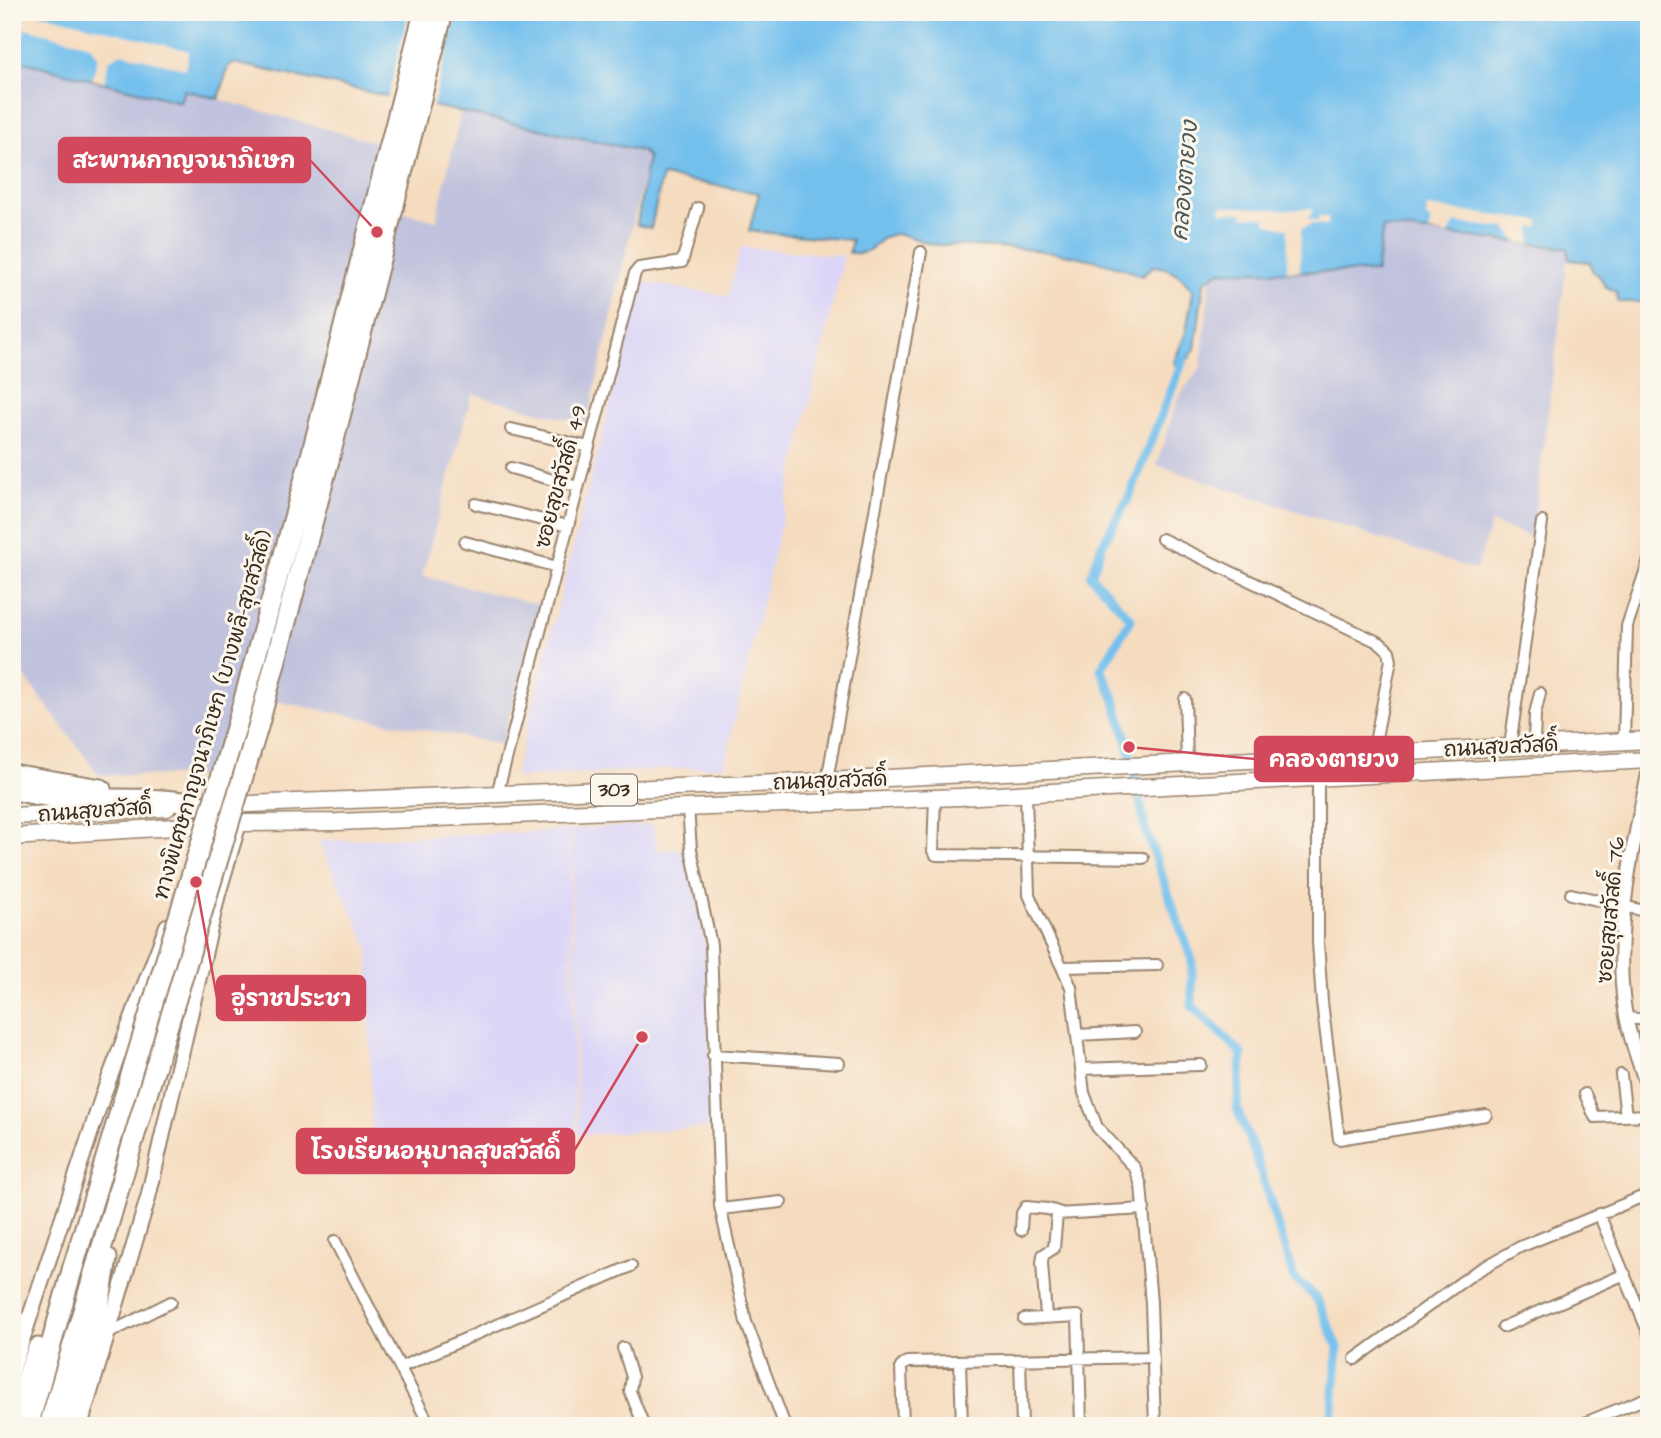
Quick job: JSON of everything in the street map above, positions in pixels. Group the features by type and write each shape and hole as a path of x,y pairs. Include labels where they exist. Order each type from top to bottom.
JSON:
{"highway":[{"name":"ทางพิเศษกาญจนาภิเษก (บางพลี-สุขสวัสดิ์)","path":"28,1426 73,1267 238,721 311,456 424,12"},
{"name":"ทางพิเศษกาญจนาภิเษก (บางพลี-สุขสวัสดิ์)","path":"49,1426 258,727 443,12"},
{"path":"12,774 204,806"},
{"path":"12,789 73,799 165,799"},
{"path":"67,1426 101,1301 111,1212"},
{"path":"12,1419 73,1267"}],"main road":[{"name":"ถนนสุขสวัสดิ์","path":"12,816 827,781 1649,740"},
{"name":"ถนนสุขสวัสดิ์","path":"12,837 239,823 337,822 935,798 1649,760"},
{"path":"1025,771 1026,793"},
{"path":"12,1371 103,1095 167,928 204,806"},
{"path":"80,1426 148,1198 218,894 239,823"}],"street":[{"name":"ซอยสุขสวัสดิ์ 49","path":"497,794 635,273 639,268 682,262 698,208"},
{"path":"827,781 920,252"},
{"path":"511,429 589,447"},
{"path":"511,468 578,487"},
{"path":"476,504 568,526"},
{"path":"1510,746 1542,522"},
{"path":"1161,539 1380,643 1390,651 1391,660 1373,753"},
{"path":"465,542 557,567"},
{"path":"1624,741 1627,626 1649,560"},
{"path":"1534,744 1535,714 1540,693"},
{"path":"1185,699 1187,762"},
{"name":"ซอยสุขสวัสดิ์ 76","path":"1649,770 1633,849 1622,975 1627,1018 1649,1092"},
{"path":"1318,777 1321,990 1339,1139 1486,1115"},
{"path":"1026,793 1031,904 1071,987 1089,1112 1106,1139 1135,1168 1144,1209 1155,1426"},
{"path":"935,798 933,850 936,855 1143,858"},
{"path":"688,807 691,849 711,946 713,1055 721,1209 746,1322 785,1426"},
{"path":"1571,894 1649,912"},
{"path":"1063,967 1157,965"},
{"path":"1627,1018 1649,1020"},
{"path":"1077,1035 1135,1032"},
{"path":"713,1055 839,1063"},
{"path":"1081,1069 1201,1065"},
{"path":"1621,1075 1626,1116"},
{"path":"1585,1094 1595,1117 1649,1115"},
{"path":"1355,1359 1474,1273 1520,1247 1649,1194"},
{"path":"721,1209 781,1202"},
{"path":"1021,1230 1022,1213 1027,1207 1061,1213 1144,1209"},
{"path":"1046,1317 1043,1255 1054,1248 1056,1217 1061,1213"},
{"path":"1599,1214 1649,1334"},
{"path":"335,1241 430,1426"},
{"path":"401,1367 631,1266"},
{"path":"1503,1327 1625,1274"},
{"path":"107,1334 171,1302"},
{"path":"1024,1320 1078,1316 1082,1426"},
{"path":"623,1348 632,1377 630,1391 643,1426"},
{"path":"903,1426 902,1363 1152,1357"},
{"path":"1020,1360 1022,1426"},
{"path":"960,1362 962,1426"},
{"path":"1577,1426 1649,1397"}],"shaded area":[{"path":"12,59 179,102 184,90 400,149 389,208 436,221 461,112 642,151 648,157 587,424 472,394 422,576 540,605 501,744 274,701 204,776 99,775 12,660"},
{"path":"1383,227 1569,248 1532,537 1491,523 1476,570 1157,465 1178,398 1201,367 1210,280 1220,270 1376,272"},
{"path":"741,247 844,256 724,766 514,778 641,282 728,296"},
{"path":"653,825 658,850 687,849 707,946 711,1127 578,1135 571,829"},
{"path":"569,830 576,1136 372,1169 369,947 318,841"}],"water":[{"path":"12,12 1649,12 1649,302 1618,302 1616,292 1605,286 1592,270 1590,262 1569,260 1568,248 1383,227 1376,272 1220,271 1204,282 1195,349 1181,369 1174,362 1186,332 1193,291 1181,277 1166,268 1153,266 1142,276 1095,260 1069,255 1016,248 934,245 898,234 884,238 865,252 849,253 852,240 749,231 759,193 662,176 651,228 637,225 648,157 642,151 234,63 228,66 219,99 184,90 180,102 12,59"}],"pier":[{"path":"12,12 35,12 189,51 185,69 122,53 109,60 104,82 92,79 98,57 90,45 25,28 15,59 12,59"},
{"path":"409,12 457,12 432,109 387,99"},
{"path":"1221,206 1290,210 1312,208 1311,215 1307,218 1318,221 1319,217 1328,217 1328,225 1312,224 1301,229 1300,271 1287,271 1288,229 1266,223 1266,217 1244,217 1243,212 1221,213"},
{"path":"1427,207 1540,221 1539,227 1531,228 1531,244 1518,243 1506,228 1455,223 1448,235 1429,232"}],"waterway":[{"name":"คลองตายวง","path":"1184,358 1130,495 1102,545 1091,576 1131,619 1101,669 1114,698 1129,747 1146,831 1192,960 1192,1006 1242,1054 1237,1109 1254,1151 1294,1278 1317,1299 1338,1347 1332,1417 1335,1426"}],"place":[{"name":"สะพานกาญจนาภิเษก","path":"377,232"},
{"name":"คลองตายวง","path":"1129,747"},
{"name":"อู่ราชประชา","path":"196,882"},
{"name":"โรงเรียนอนุบาลสุขสวัสดิ์","path":"642,1037"}]}
